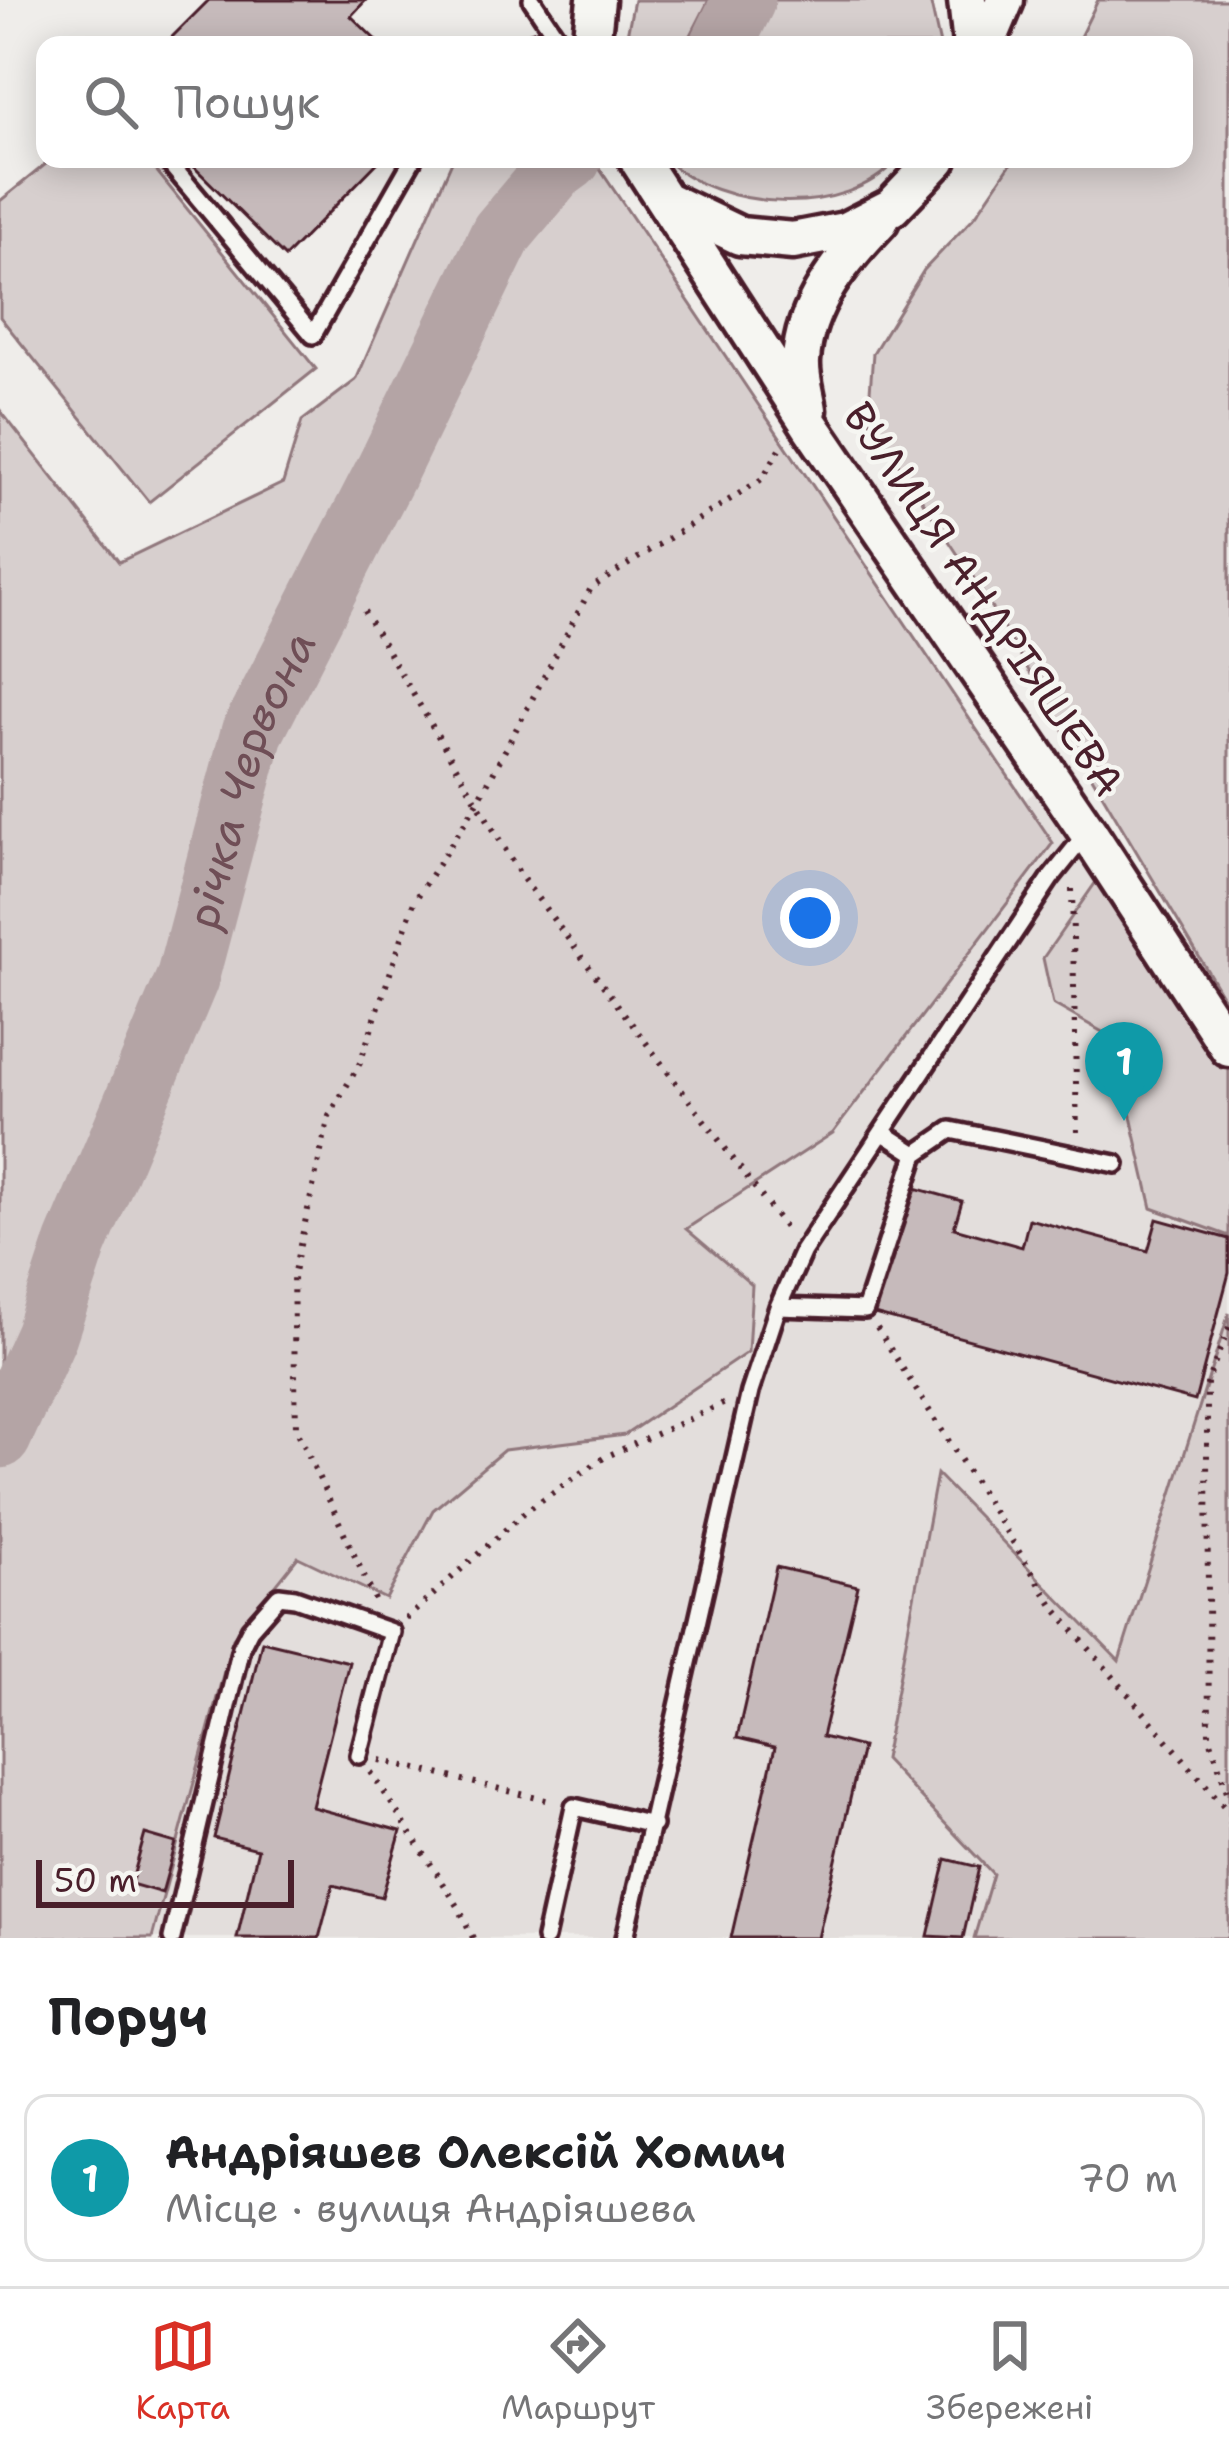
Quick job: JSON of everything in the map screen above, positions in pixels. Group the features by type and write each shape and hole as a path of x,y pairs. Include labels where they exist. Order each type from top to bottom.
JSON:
{"street":[{"path":"592,36 596,0"},
{"path":"967,0 971,36"},
{"path":"990,36 1005,0"},
{"name":"ВУЛИЦЯ АНДРІЯШЕВА","path":"644,168 796,435 1229,1048"},
{"path":"796,435 801,362 813,312 837,265 929,168"},
{"path":"665,200 740,236 793,241 845,231 892,207"}],"lane":[{"path":"532,0 556,36"},
{"path":"174,168 313,335 408,168"},
{"path":"625,1938 750,1392 778,1307 802,1251 1080,842"},
{"path":"778,1307 865,1310 916,1154 952,1130 1116,1164"},
{"path":"882,1132 916,1154"},
{"path":"172,1938 241,1647 279,1596 391,1632 359,1755"},
{"path":"545,1938 574,1807 653,1825"}],"path":[{"path":"750,1392 605,1456 527,1510 391,1632 296,1428 292,1276 329,1116 360,1064 414,902 476,803 591,588 762,479 796,435"},
{"path":"364,611 521,876 802,1251"},
{"path":"1078,1155 1080,842"},
{"path":"865,1310 1056,1610 1229,1811"},
{"path":"1229,1327 1208,1382 1207,1454 1209,1735 1229,1798"},
{"path":"359,1755 574,1807"},
{"path":"359,1755 438,1873 473,1938"}],"shaded area":[{"path":"634,0 709,0 691,36 627,36"},
{"path":"773,0 930,0 938,36 752,36"},
{"path":"1098,0 1229,0 1229,1007 976,582 868,418 873,353 924,270 976,215 1008,168 1193,168 1193,36 1080,36"},
{"path":"41,168 154,168 316,369 149,502 0,317 0,201"},
{"path":"449,168 599,168 1053,843 833,1133 686,1229 752,1285 748,1352 625,1435 504,1450 433,1510 386,1599 298,1557 233,1638 152,1938 0,1938 0,410 119,562 283,483 302,421 356,380"},
{"path":"677,168 887,168 847,192 815,200 749,198"},
{"path":"1046,783 1229,1069 1229,1938 0,1938 0,1687 23,1607"},
{"path":"1103,872 1229,1067 1229,1236 1152,1208 1113,1038 1053,1004 1043,958"},
{"path":"1229,1313 1229,1938 974,1938 993,1874 884,1759 937,1474 1119,1661"}],"building":[{"path":"209,0 366,0 351,16 372,36 173,36"},
{"path":"195,168 372,168 285,257"},
{"path":"908,1186 962,1201 954,1228 1022,1247 1029,1219 1148,1251 1157,1219 1229,1239 1229,1273 1195,1401 874,1314"},
{"path":"776,1567 858,1586 822,1737 862,1747 818,1938 731,1938 775,1747 737,1738"},
{"path":"262,1641 349,1662 312,1807 401,1831 382,1897 333,1885 319,1938 237,1938 258,1849 214,1838"},
{"path":"145,1834 176,1843 162,1893 131,1884"},
{"path":"946,1859 979,1867 963,1938 928,1936"}],"waterway":[{"path":"726,36 744,0"},
{"name":"річка Червона","path":"0,1437 46,1335 76,1244 187,979 252,733 502,233 558,168"}],"place":[{"name":"Андріяшев Олексій Хомич","path":"1124,1121"}]}
